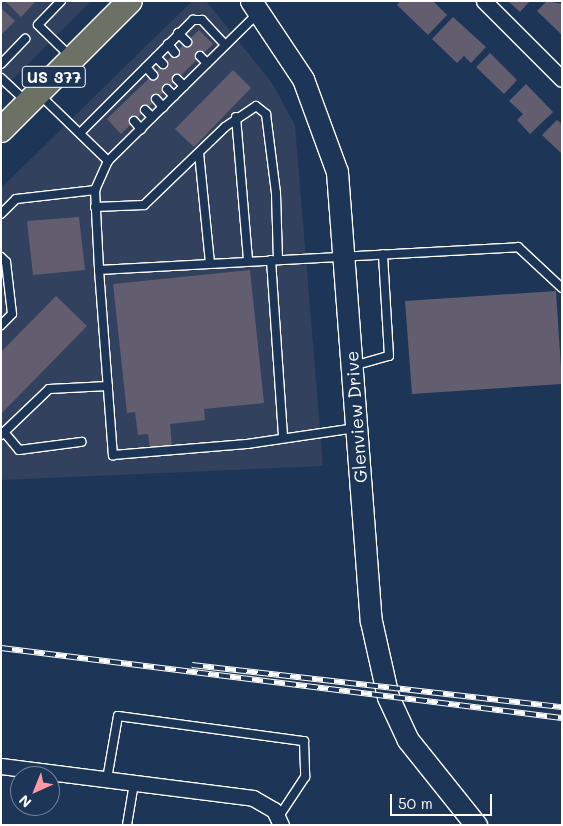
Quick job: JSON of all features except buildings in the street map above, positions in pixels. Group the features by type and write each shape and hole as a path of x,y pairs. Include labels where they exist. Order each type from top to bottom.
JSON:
{"main road":[{"name":"US 377","path":"1,130 125,3"},
{"name":"Glenview Drive","path":"256,6 299,71 324,125 337,172 358,428 371,621 388,697 408,740 435,780 476,825"}],"street":[{"path":"484,1 562,79"},
{"path":"1,766 253,798 274,810 280,822"}],"lane":[{"path":"61,1 38,25 73,58"},
{"path":"256,6 208,63 108,161 94,190 98,270 113,455 284,438 358,428"},
{"path":"80,133 193,20 202,20 225,45"},
{"path":"178,33 187,42"},
{"path":"1,64 25,39"},
{"path":"168,44 175,53"},
{"path":"200,56 208,63"},
{"path":"156,57 163,64"},
{"path":"146,67 153,74"},
{"path":"189,68 196,75"},
{"path":"1,78 33,98 80,133 108,161"},
{"path":"135,78 142,85"},
{"path":"177,79 184,86"},
{"path":"125,89 131,96"},
{"path":"167,89 174,96"},
{"path":"113,100 120,107"},
{"path":"156,100 163,107"},
{"path":"95,207 144,205 236,117 256,106 266,114 276,193 274,259 284,438"},
{"path":"145,110 152,117"},
{"path":"236,117 248,261"},
{"path":"134,121 141,129"},
{"path":"199,153 210,263"},
{"path":"1,214 16,199 94,190"},
{"path":"98,270 344,255 518,247 562,288"},
{"path":"353,366 389,356 383,254"},
{"path":"1,257 6,262 12,314 1,325"},
{"path":"81,442 19,450 3,433 49,389 108,386"},
{"path":"107,779 118,716 304,741 305,777 280,822"},
{"path":"127,825 134,783"}],"shaded area":[{"path":"1,1 91,1 1,91"},
{"path":"192,1 206,1 272,83 295,125 323,466 1,480 1,188"}],"railway":[{"path":"1,648 562,718"},
{"path":"192,665 562,707"}]}
